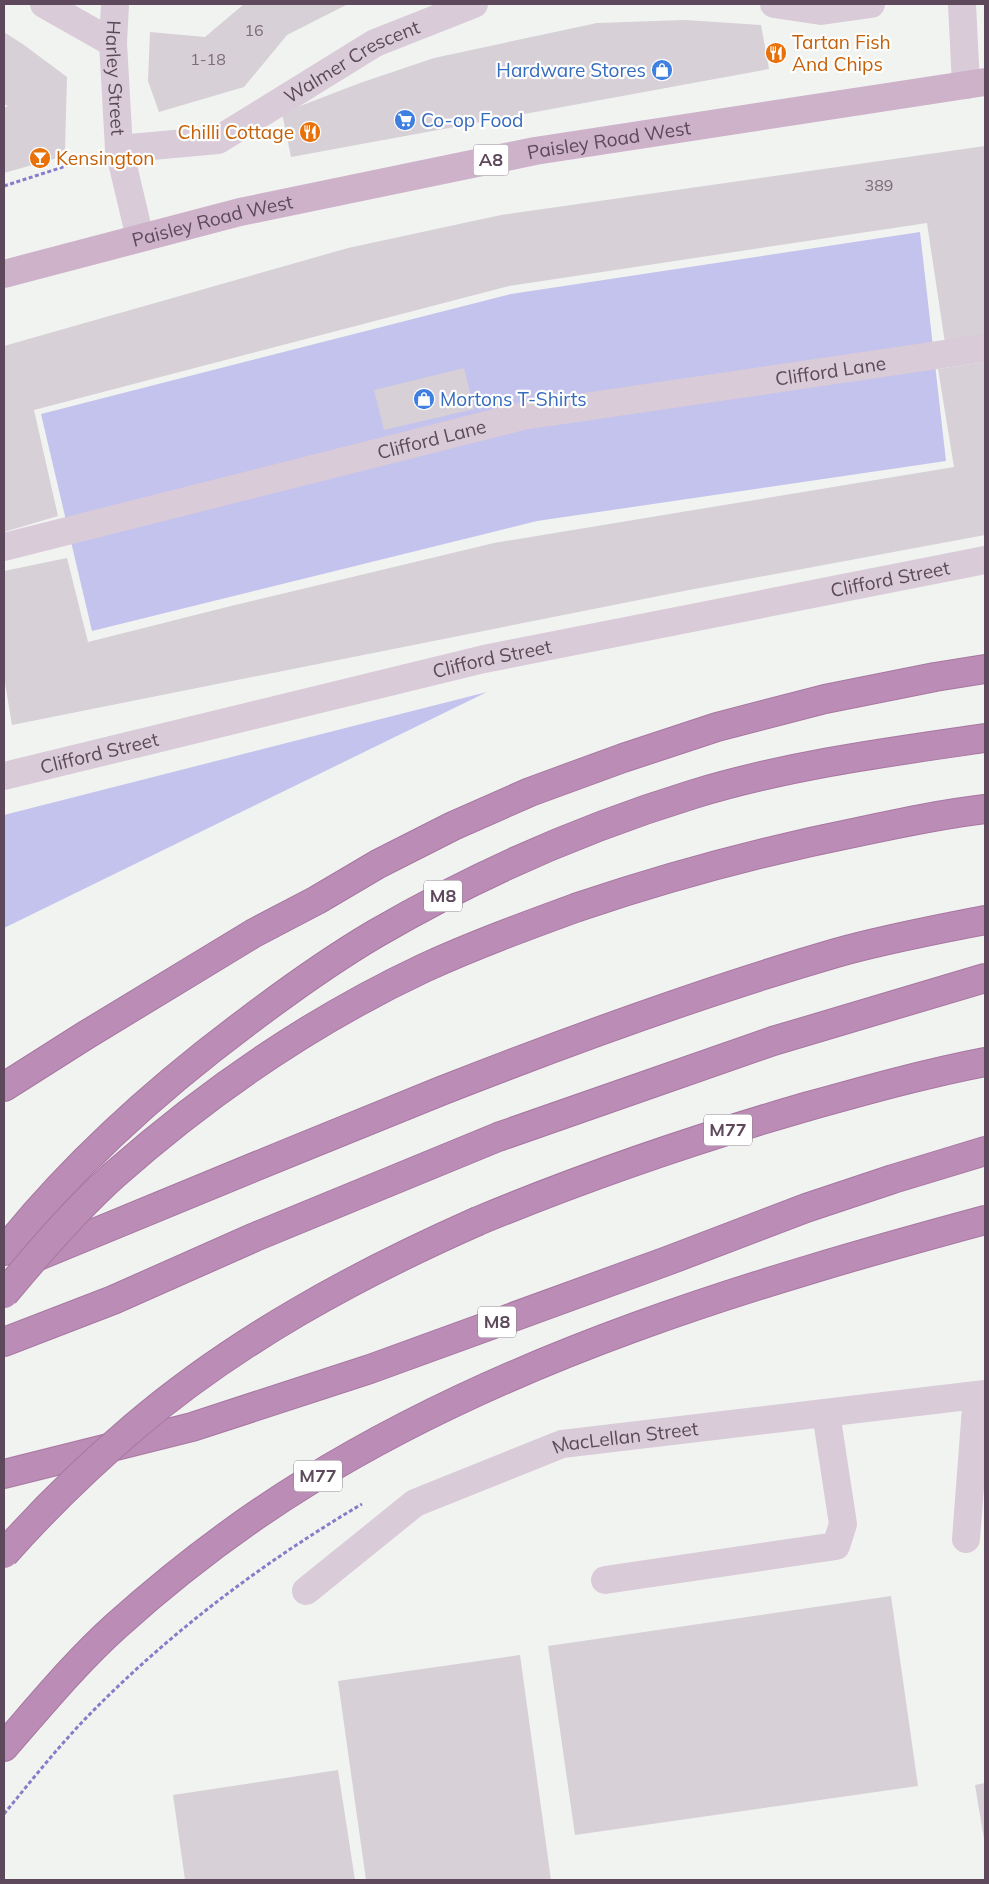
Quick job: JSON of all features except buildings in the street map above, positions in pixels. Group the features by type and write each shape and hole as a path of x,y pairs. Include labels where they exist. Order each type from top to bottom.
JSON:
{"highway":[{"path":"4,1087 86,1035 254,934 378,864 452,826 530,792 623,758 718,727 825,699 985,669"},
{"name":"M8","path":"4,1251 32,1215 112,1133 148,1100 204,1054 293,987 373,935 443,896 527,856 618,820 693,794 802,768 985,738"},
{"path":"4,1294 54,1236 113,1176 162,1134 279,1048 352,1006 423,969 494,938 647,884 785,846 942,814 985,809"},
{"path":"4,1270 280,1155 492,1071 695,996 838,952 922,932 985,920"},
{"path":"4,1342 113,1300 255,1237 498,1137 773,1041 985,978"},
{"name":"M77","path":"4,1554 53,1501 101,1456 135,1426 209,1370 314,1302 399,1257 478,1221 568,1185 742,1126 888,1084 985,1062"},
{"name":"M8","path":"4,1474 192,1427 361,1372 667,1261 806,1208 985,1151"},
{"name":"M77","path":"4,1747 77,1663 144,1602 218,1542 307,1482 409,1425 472,1394 584,1347 649,1323 804,1271 985,1220"}],"main road":[{"name":"Paisley Road West","path":"4,274 240,212 535,151 976,84"}],"street":[{"path":"44,4 113,43"},
{"name":"Harley Street","path":"115,4 113,43 119,149 140,238"},
{"name":"Walmer Crescent","path":"119,149 218,140 375,43 474,4"},
{"path":"774,4 821,11 871,4"},
{"path":"962,4 976,84"},
{"name":"Clifford Lane","path":"4,547 523,416 985,348"},
{"name":"Clifford Street","path":"4,776 484,659 985,560"},
{"path":"966,1539 981,1394"},
{"name":"MacLellan Street","path":"306,1591 416,1503 562,1444 981,1394"},
{"path":"604,1580 836,1546 843,1524 826,1412"}],"path":[{"path":"4,186 119,149"},
{"path":"4,1814 87,1717 172,1638 211,1606 293,1547 366,1502"}],"shaded area":[{"path":"920,232 946,461 537,521 92,631 41,414 511,294"},
{"path":"487,692 4,928 4,815"}],"place":[{"name":"Tartan Fish And Chips","path":"776,53"},
{"name":"Hardware Stores","path":"662,70"},
{"name":"Co-op Food","path":"405,120"},
{"name":"Chilli Cottage","path":"310,132"},
{"name":"Kensington","path":"40,158"},
{"name":"Mortons T-Shirts","path":"424,399"}]}
